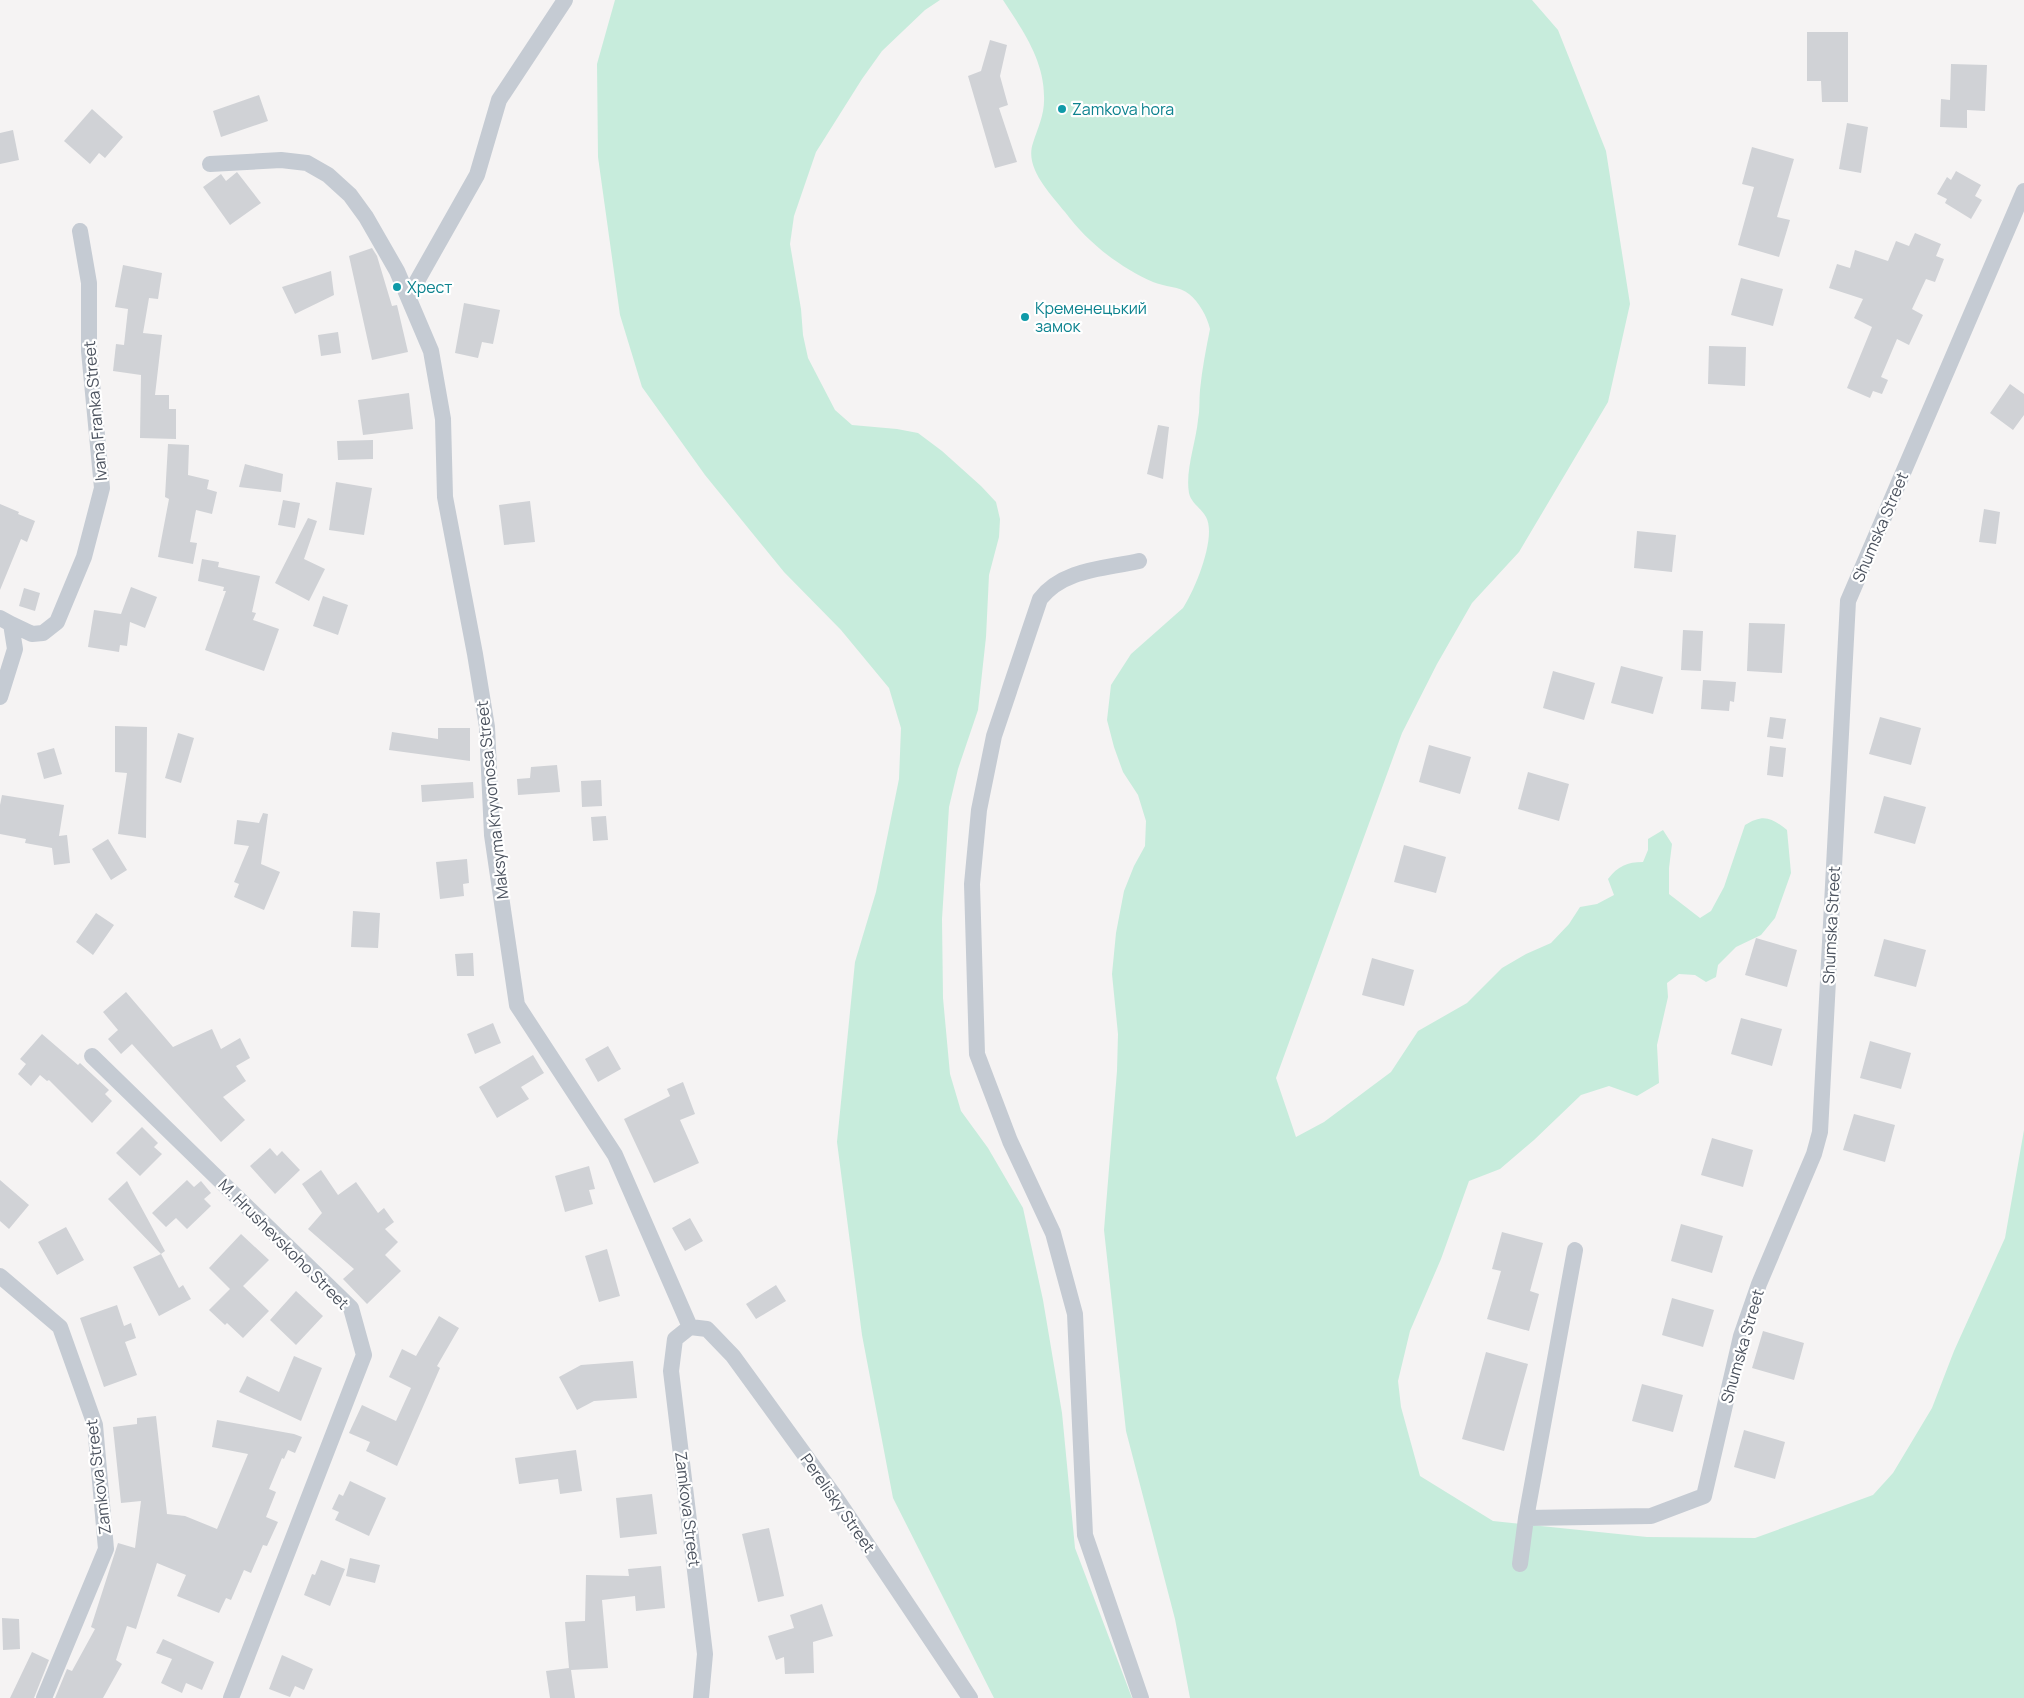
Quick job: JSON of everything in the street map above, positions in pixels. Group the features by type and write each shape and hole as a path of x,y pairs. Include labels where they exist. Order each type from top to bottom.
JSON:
{"street":[{"path":"408,297 476,175 499,100 565,0"},
{"name":"Maksyma Kryvonosa Street","path":"210,164 280,160 307,163 328,175 350,195 378,238 397,271 431,351 443,419 445,497 487,727 492,835 517,1005 615,1155 690,1327"},
{"name":"Shumska Street","path":"1526,1518 1651,1516 1704,1496 1741,1336 1759,1284 1814,1154 1820,1132 1848,601 2024,191"},
{"name":"Ivana Franka Street","path":"6,621 32,634 43,633 57,622 84,557 102,488 89,351 89,283 80,231"},
{"path":"1139,561 1068,576 1047,590 1040,599 994,736 979,810 972,884 977,1054 1010,1140 1053,1233 1075,1314 1085,1535 1141,1698"},
{"path":"0,697 15,649 6,621"},
{"name":"M. Hrushevskoho Street","path":"92,1056 351,1308 364,1355 231,1698"},
{"path":"1520,1564 1526,1518 1575,1250"},
{"name":"Zamkova Street","path":"0,1276 60,1327 95,1426 106,1549 44,1698"},
{"name":"Zamkova Street","path":"690,1327 675,1339 670,1371 705,1654 701,1698"},
{"name":"Perelisky Street","path":"690,1327 707,1329 734,1356 836,1498 970,1698"}],"green space":[{"path":"615,0 940,0 925,10 882,51 816,152 794,216 790,244 808,358 835,410 852,425 918,433 942,451 981,486 996,502 1000,519 999,537 989,575 986,637 978,710 958,769 949,807 942,919 943,998 950,1074 961,1111 988,1148 1023,1208 1043,1300 1062,1413 1075,1548 1132,1698 994,1698 893,1498 862,1335 837,1142 855,962 876,892 899,779 901,728 889,688 841,630 784,572 705,475 642,387 620,315 598,157 597,64"},
{"path":"1003,0 1532,0 1558,30 1606,151 1630,304 1608,402 1519,552 1472,603 1437,664 1402,733 1276,1078 1296,1137 1324,1122 1391,1072 1418,1031 1467,1003 1502,968 1526,954 1551,943 1569,924 1580,907 1597,904 1614,895 1608,879 1623,866 1643,862 1648,850 1648,839 1663,830 1672,844 1669,868 1669,894 1700,918 1711,911 1724,887 1745,825 1762,818 1776,822 1787,830 1791,873 1775,918 1761,935 1736,947 1718,965 1716,977 1706,982 1695,975 1679,974 1667,983 1668,997 1657,1045 1659,1083 1637,1096 1609,1086 1581,1095 1534,1140 1500,1169 1469,1181 1441,1259 1410,1331 1398,1381 1401,1407 1420,1476 1493,1521 1647,1537 1755,1538 1873,1495 1893,1473 1932,1408 1954,1351 2005,1238 2024,1130 2024,1698 1190,1698 1175,1619 1126,1431 1104,1230 1117,1071 1118,1034 1112,974 1116,933 1124,891 1134,866 1145,846 1146,821 1138,795 1123,772 1107,720 1111,685 1131,654 1183,608 1198,577 1207,550 1209,526 1206,517 1190,497 1188,475 1199,416 1202,374 1210,329 1202,310 1189,294 1181,289 1157,284 1140,276 1105,253 1074,223 1040,180 1032,162 1031,152 1043,109 1043,83 1031,45"}],"building":[{"path":"1807,32 1848,32 1848,102 1822,102 1821,81 1807,81"},
{"path":"990,40 1007,45 1000,76 1008,105 999,108 1017,162 995,168 968,76 981,71"},
{"path":"1951,64 1987,65 1985,111 1967,110 1967,128 1940,127 1941,99 1950,100"},
{"path":"259,95 268,121 221,137 213,111"},
{"path":"92,109 123,137 105,158 99,153 90,164 64,141"},
{"path":"1847,123 1868,127 1861,173 1839,169"},
{"path":"13,130 19,160 0,164 0,133"},
{"path":"1752,147 1794,159 1777,217 1790,220 1779,257 1738,245 1754,187 1742,184"},
{"path":"1956,171 1981,185 1975,196 1982,200 1971,219 1945,203 1947,199 1937,194 1947,177 1951,180"},
{"path":"237,172 261,203 230,225 203,187 221,174 226,181"},
{"path":"1915,233 1941,244 1936,256 1944,259 1935,282 1926,279 1912,309 1923,315 1909,345 1897,339 1881,377 1888,380 1882,394 1873,391 1870,398 1847,388 1872,327 1854,318 1863,299 1829,288 1837,264 1850,268 1855,250 1888,261 1896,241 1909,246"},
{"path":"372,248 377,256 392,306 397,305 408,352 372,360 349,256"},
{"path":"123,265 162,273 158,299 149,298 143,333 162,335 155,395 169,395 169,409 176,409 176,439 140,438 141,375 113,371 116,344 124,345 128,309 115,307"},
{"path":"331,271 334,295 295,314 282,287"},
{"path":"1741,278 1783,289 1773,326 1731,315"},
{"path":"464,303 500,310 493,344 482,342 478,358 455,353"},
{"path":"338,332 341,353 321,356 318,335"},
{"path":"1709,346 1746,347 1745,386 1708,384"},
{"path":"2010,384 2024,394 2024,415 2013,430 1990,413"},
{"path":"409,393 413,429 363,435 358,400"},
{"path":"1158,425 1169,427 1163,479 1147,474"},
{"path":"373,440 373,459 338,460 337,441"},
{"path":"168,444 189,445 188,475 209,480 207,489 217,492 212,514 196,510 190,542 197,543 193,564 158,557 169,499 165,497"},
{"path":"245,464 283,474 281,492 239,487"},
{"path":"336,482 372,488 364,535 329,530"},
{"path":"283,500 300,503 295,528 278,525"},
{"path":"530,501 535,542 504,545 499,505"},
{"path":"0,504 35,521 27,542 21,539 0,590"},
{"path":"1984,509 2000,512 1996,544 1979,542"},
{"path":"308,518 317,521 304,559 325,569 309,601 275,583"},
{"path":"1637,531 1676,535 1672,572 1634,568"},
{"path":"202,559 219,562 218,567 260,576 252,612 256,613 253,620 279,629 264,671 205,650 226,591 223,591 224,587 198,581"},
{"path":"131,587 157,597 145,628 130,622 127,646 120,645 119,652 88,647 94,610 121,614"},
{"path":"24,588 40,593 35,611 19,606"},
{"path":"323,596 348,605 338,635 313,626"},
{"path":"1749,623 1785,624 1782,673 1747,671"},
{"path":"1683,630 1703,631 1701,671 1681,670"},
{"path":"1621,666 1663,677 1653,714 1611,703"},
{"path":"1553,671 1595,683 1584,720 1543,708"},
{"path":"1703,680 1736,682 1734,702 1730,701 1729,711 1701,709"},
{"path":"1770,717 1786,719 1783,739 1767,737"},
{"path":"1880,717 1921,728 1911,765 1869,754"},
{"path":"115,726 147,727 146,838 118,834 127,773 115,772"},
{"path":"438,728 470,728 470,761 389,750 392,732 438,739"},
{"path":"178,733 194,738 181,783 165,778"},
{"path":"1429,745 1471,757 1460,794 1419,782"},
{"path":"1770,746 1786,748 1783,777 1767,775"},
{"path":"54,748 62,774 44,779 37,753"},
{"path":"557,765 560,792 518,795 517,779 530,778 531,767"},
{"path":"1528,772 1569,784 1559,821 1518,809"},
{"path":"601,780 602,806 582,807 581,781"},
{"path":"473,782 474,798 422,802 421,785"},
{"path":"2,795 64,805 59,836 67,835 70,863 54,865 52,848 25,843 26,839 0,834"},
{"path":"1884,796 1926,807 1915,844 1874,833"},
{"path":"263,813 268,814 261,864 280,872 264,910 234,897 239,884 234,882 249,846 234,844 237,820 259,823"},
{"path":"606,816 608,840 593,841 591,817"},
{"path":"108,839 127,870 111,880 92,849"},
{"path":"1404,845 1446,857 1436,893 1394,882"},
{"path":"467,859 469,883 463,884 464,896 440,899 436,862"},
{"path":"353,911 380,913 378,948 351,947"},
{"path":"96,913 114,925 93,955 76,942"},
{"path":"1756,938 1797,950 1787,987 1745,975"},
{"path":"1884,939 1926,950 1916,987 1874,976"},
{"path":"473,953 474,976 457,976 455,954"},
{"path":"1372,958 1414,970 1404,1006 1362,995"},
{"path":"126,992 173,1047 212,1029 221,1049 240,1038 250,1058 236,1066 246,1081 223,1097 245,1120 221,1142 132,1044 121,1054 108,1039 118,1030 103,1012"},
{"path":"1741,1018 1782,1029 1772,1066 1731,1054"},
{"path":"493,1023 501,1043 475,1054 467,1034"},
{"path":"42,1034 78,1065 80,1063 109,1090 105,1094 112,1101 92,1123 49,1080 47,1081 40,1075 31,1086 18,1074 26,1064 20,1059"},
{"path":"1870,1041 1911,1053 1901,1089 1860,1078"},
{"path":"608,1046 621,1069 598,1082 585,1059"},
{"path":"533,1055 544,1073 521,1087 529,1099 497,1118 479,1087"},
{"path":"683,1082 695,1114 680,1120 699,1163 654,1183 624,1119 670,1096 667,1089"},
{"path":"1854,1114 1895,1125 1885,1162 1843,1150"},
{"path":"142,1127 158,1143 154,1147 162,1154 140,1176 116,1153"},
{"path":"1712,1138 1753,1150 1743,1187 1701,1175"},
{"path":"270,1148 277,1156 282,1151 300,1170 275,1194 250,1166"},
{"path":"589,1166 595,1189 589,1190 593,1204 565,1212 555,1176"},
{"path":"321,1170 338,1195 356,1182 378,1213 384,1208 394,1222 385,1229 398,1242 385,1255 401,1271 367,1304 343,1279 354,1269 308,1229 322,1213 302,1184"},
{"path":"0,1180 29,1205 9,1229 0,1221"},
{"path":"187,1180 194,1187 201,1181 211,1193 204,1199 211,1206 187,1229 176,1218 166,1227 152,1213"},
{"path":"127,1181 165,1251 161,1254 108,1199"},
{"path":"690,1218 703,1241 685,1251 672,1228"},
{"path":"1681,1224 1723,1236 1712,1273 1671,1261"},
{"path":"66,1227 84,1260 57,1275 38,1242"},
{"path":"1502,1232 1543,1243 1530,1291 1539,1294 1529,1331 1487,1319 1501,1271 1492,1269"},
{"path":"241,1234 269,1260 243,1286 269,1311 243,1338 209,1310 230,1289 209,1268"},
{"path":"607,1249 620,1296 599,1302 585,1256"},
{"path":"161,1254 179,1288 183,1285 191,1299 159,1316 133,1267"},
{"path":"776,1285 786,1301 756,1319 746,1304"},
{"path":"296,1291 323,1316 296,1345 270,1320"},
{"path":"1672,1298 1714,1310 1703,1347 1662,1335"},
{"path":"117,1305 124,1326 131,1323 136,1338 125,1342 137,1375 104,1387 80,1318"},
{"path":"439,1316 459,1328 437,1366 440,1368 397,1466 366,1451 370,1442 349,1433 362,1405 396,1421 411,1388 389,1377 402,1349 416,1356"},
{"path":"1763,1331 1804,1343 1794,1380 1752,1368"},
{"path":"1486,1352 1528,1364 1504,1451 1462,1439"},
{"path":"294,1356 322,1368 301,1421 239,1392 247,1376 279,1392"},
{"path":"633,1361 637,1398 594,1401 577,1410 559,1377 581,1365"},
{"path":"1642,1384 1683,1395 1673,1432 1632,1421"},
{"path":"156,1416 167,1514 185,1516 217,1529 248,1454 212,1447 217,1420 302,1437 295,1453 288,1450 284,1459 282,1458 269,1489 276,1492 266,1517 278,1522 267,1546 263,1545 251,1573 244,1570 231,1600 226,1598 219,1613 177,1596 186,1575 157,1563 136,1629 127,1626 116,1660 122,1664 103,1698 55,1698 67,1669 72,1671 95,1629 91,1627 118,1543 135,1548 141,1501 121,1503 113,1427 137,1424 137,1418"},
{"path":"1744,1430 1785,1442 1775,1479 1734,1467"},
{"path":"576,1450 582,1491 560,1494 558,1479 519,1484 515,1458"},
{"path":"350,1481 386,1498 369,1536 335,1520 339,1512 332,1509 339,1494 343,1496"},
{"path":"652,1494 657,1534 620,1538 616,1498"},
{"path":"769,1528 784,1596 758,1602 742,1534"},
{"path":"350,1558 380,1565 375,1583 346,1576"},
{"path":"321,1560 345,1569 330,1606 304,1595 312,1574 315,1575"},
{"path":"661,1566 665,1608 636,1611 635,1596 602,1600 608,1668 571,1670 575,1698 550,1698 546,1671 569,1668 565,1622 585,1621 586,1575 629,1576 628,1569"},
{"path":"822,1604 833,1636 813,1642 814,1673 785,1674 784,1657 776,1660 768,1636 794,1628 790,1615"},
{"path":"2,1618 19,1619 20,1649 3,1650"},
{"path":"163,1639 214,1662 202,1690 186,1683 182,1693 161,1683 172,1659 156,1653"},
{"path":"32,1652 49,1660 34,1698 10,1698"},
{"path":"282,1655 313,1669 304,1690 295,1686 290,1697 269,1689"}],"place":[{"name":"Zamkova hora","path":"1062,109"},
{"name":"Хрест","path":"397,287"},
{"name":"Кременецький замок","path":"1025,317"}]}
